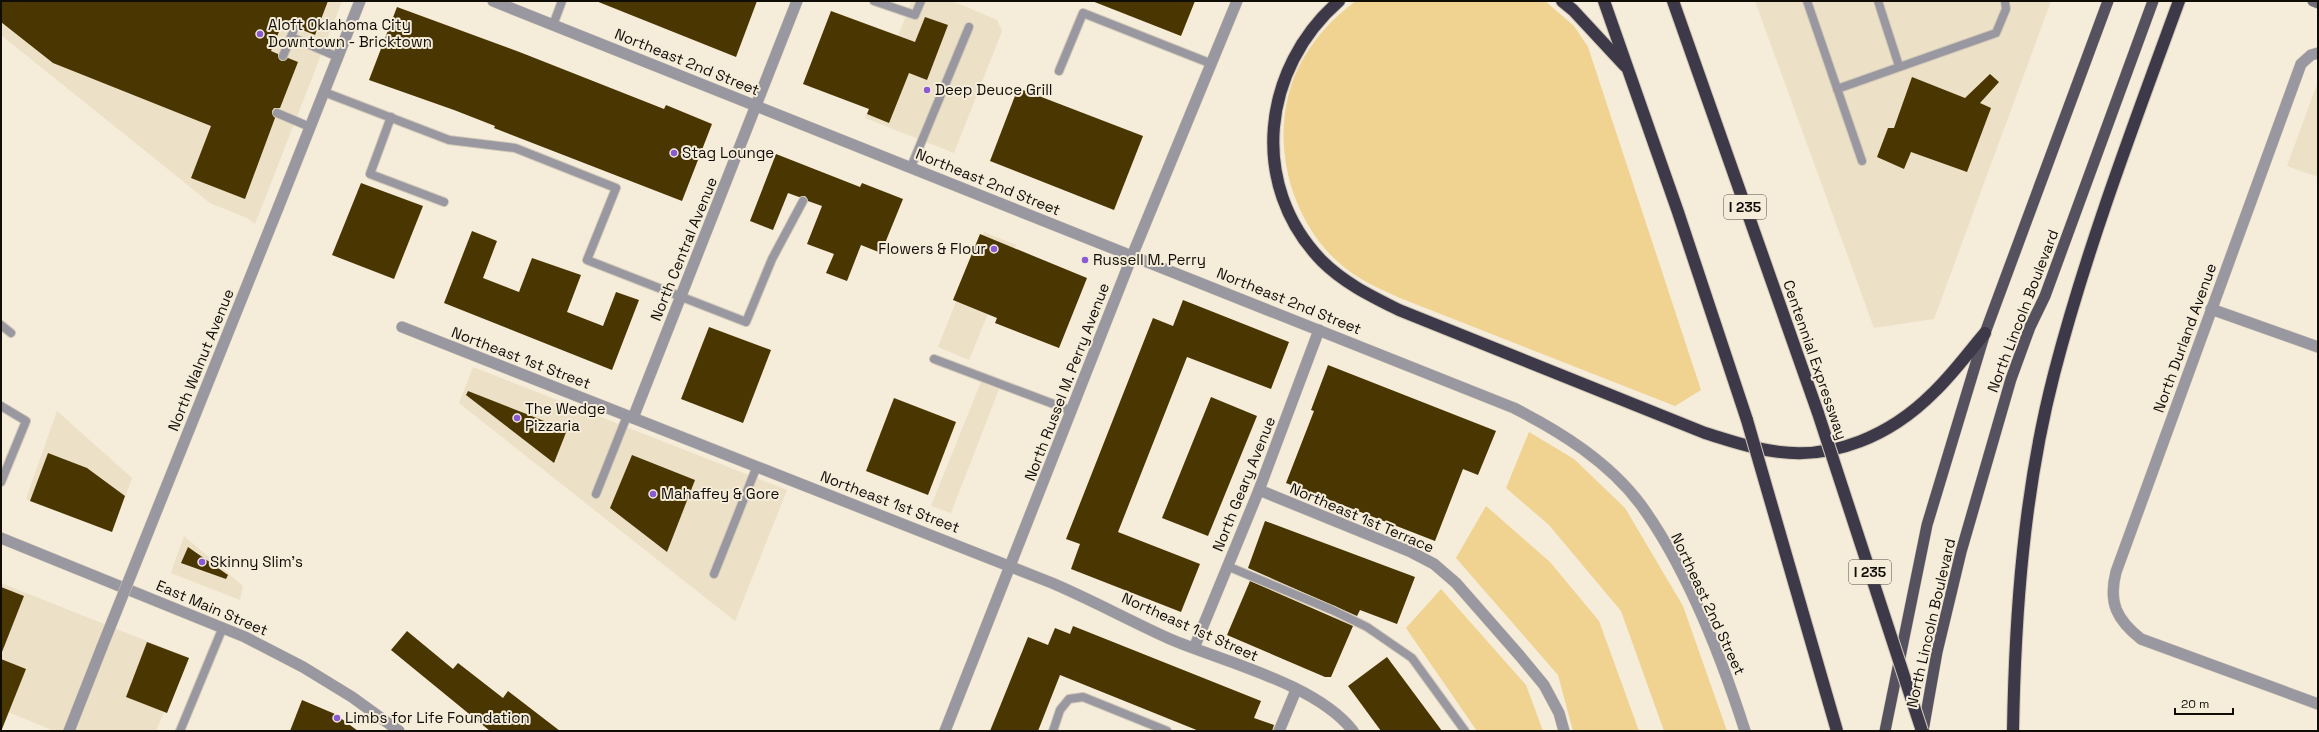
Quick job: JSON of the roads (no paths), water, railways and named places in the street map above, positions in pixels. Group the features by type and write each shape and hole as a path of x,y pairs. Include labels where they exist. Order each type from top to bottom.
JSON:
{"highway":[{"path":"1339,1 1310,30 1285,75 1275,117 1274,160 1286,205 1297,228 1322,260 1361,291 1406,313 1705,432 1740,444 1774,452 1798,453 1844,448 1884,432 1906,417 1933,393 1985,333"},
{"path":"1562,1 1573,10 1628,70"},
{"path":"1604,1 1747,420 1837,731"},
{"name":"Centennial Expressway","path":"1673,1 1818,413 1922,731"},
{"path":"2013,731 2015,636 2024,539 2036,461 2053,376 2102,209 2179,1"}],"main road":[{"name":"North Lincoln Boulevard","path":"1886,731 1927,525 1985,333 2108,1"},
{"name":"North Lincoln Boulevard","path":"1922,731 1937,652 1961,552 2011,380 2030,327 2045,296 2153,1"},
{"path":"2313,1 2318,3"}],"street":[{"name":"North Walnut Avenue","path":"69,731 360,1"},
{"name":"Northeast 2nd Street","path":"493,1 1320,330 1514,408 1543,423 1595,458 1640,505 1674,560 1722,662 1745,731"},
{"name":"North Central Avenue","path":"630,417 757,105 797,1"},
{"name":"North Russel M. Perry Avenue","path":"946,731 1132,256 1237,1"},
{"name":"North Durland Avenue","path":"2318,53 2311,55 2301,64 2116,572 2114,600 2118,615 2123,623 2141,639 2151,644 2318,704"},
{"path":"2211,309 2318,347"},
{"name":"Northeast 1st Street","path":"402,327 1011,566 1096,602 1171,639 1296,690 1332,710 1345,721 1353,731"},
{"name":"North Geary Avenue","path":"1194,648 1259,490 1320,330"},
{"name":"Northeast 1st Terrace","path":"1259,490 1411,552 1434,564 1456,583 1544,686 1559,713 1564,731"},
{"name":"East Main Street","path":"1,538 222,627 303,667 352,697 399,731"},
{"path":"1279,731 1296,690"}],"lane":[{"path":"553,25 562,1"},
{"path":"874,1 915,15 921,1"},
{"path":"1807,1 1862,162"},
{"path":"1878,1 1899,66"},
{"path":"1837,89 1996,33 2006,9 2005,1"},
{"path":"1059,71 1083,13 1212,64"},
{"path":"283,56 295,27"},
{"path":"910,167 969,28"},
{"path":"291,37 338,57"},
{"path":"324,92 449,140 515,148 616,188 587,260 746,322 772,259 803,202"},
{"path":"277,113 310,127"},
{"path":"391,117 370,174 444,202"},
{"path":"1,325 11,333"},
{"path":"934,359 1072,411"},
{"path":"1,406 26,422 1,482"},
{"path":"596,494 630,417"},
{"path":"714,574 757,466"},
{"path":"1227,566 1332,610 1367,627 1412,658 1465,731"},
{"path":"180,731 222,627"},
{"path":"1053,731 1060,710 1069,699 1083,697 1167,731"}],"place":[{"name":"Aloft Oklahoma City Downtown - Bricktown","path":"260,34"},
{"name":"Deep Deuce Grill","path":"927,90"},
{"name":"Stag Lounge","path":"674,153"},
{"name":"Flowers & Flour","path":"994,249"},
{"name":"Russell M. Perry","path":"1085,260"},
{"name":"The Wedge Pizzaria","path":"517,418"},
{"name":"Mahaffey & Gore","path":"653,494"},
{"name":"Skinny Slim's","path":"202,562"},
{"name":"Limbs for Life Foundation","path":"337,718"}]}
